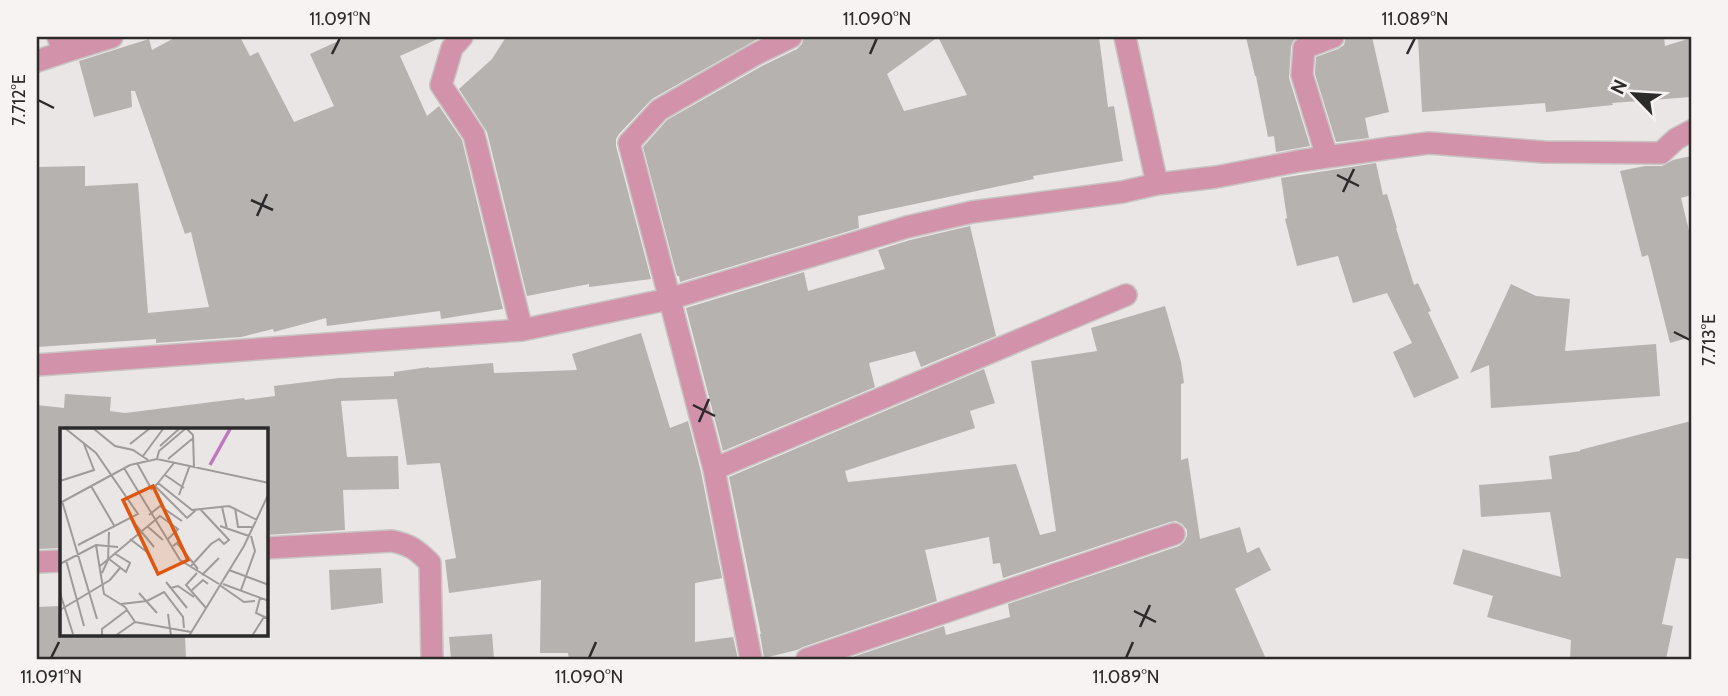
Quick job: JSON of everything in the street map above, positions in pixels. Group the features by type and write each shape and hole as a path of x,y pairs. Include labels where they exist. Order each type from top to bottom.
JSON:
{"street":[{"path":"37,61 61,45 112,37"},
{"path":"462,37 452,48 441,85 474,135 522,330"},
{"path":"751,659 714,469 629,144 659,110 791,37"},
{"path":"1125,37 1157,184"},
{"path":"1327,157 1302,75 1304,48 1333,37"},
{"path":"37,365 522,330 669,299 907,227 972,212 1122,192 1157,184 1429,143 1544,152 1661,153 1676,139 1691,131"},
{"path":"714,469 1126,295"},
{"path":"807,659 1174,534"},
{"path":"268,548 393,541 407,544 417,550 430,563 432,659"},
{"path":"37,562 60,561"}],"building":[{"path":"176,37 240,37 250,56 258,52 294,122 334,106 310,54 347,37 442,37 400,56 427,116 439,106 462,140 503,309 441,319 440,311 327,326 326,318 274,332 273,329 241,337 156,343 156,339 37,347 37,167 85,166 85,186 138,183 148,313 209,307 191,232 185,234 135,91 131,91 132,107 94,117 79,61 149,39 152,50"},
{"path":"506,37 761,37 652,99 616,139 651,279 589,287 589,284 527,296 487,132 459,89 492,59"},
{"path":"804,37 938,37 1099,37 1108,107 1114,106 1123,161 1033,176 1034,179 858,216 859,228 680,282 643,147 667,120 802,44","holes":["938,37 967,95 904,111 887,74"]},
{"path":"1246,37 1298,37 1291,47 1289,78 1310,146 1276,152 1274,136 1268,137"},
{"path":"1346,37 1372,37 1389,112 1365,118 1369,138 1336,142 1315,74 1316,57 1344,45"},
{"path":"1664,37 1665,46 1691,38 1691,97 1612,103 1613,105 1546,112 1545,103 1422,112 1418,38"},
{"path":"1691,156 1691,195 1681,198 1691,239 1691,337 1670,343 1648,255 1642,257 1620,171 1662,166"},
{"path":"1376,163 1383,195 1387,194 1414,285 1418,283 1431,311 1428,312 1459,378 1414,398 1393,352 1412,343 1387,293 1353,303 1338,256 1297,266 1285,219 1281,178"},
{"path":"970,226 996,336 921,367 915,351 869,363 875,387 723,451 686,308 804,272 808,291 885,269 878,250"},
{"path":"1511,284 1536,296 1570,299 1565,351 1656,344 1660,396 1491,408 1489,365 1470,373"},
{"path":"1165,306 1181,362 1184,383 1181,384 1181,460 1188,458 1200,539 1240,527 1247,553 1259,547 1271,570 1235,589 1266,659 847,659 944,626 946,635 1010,617 1008,604 1179,546 1187,536 1187,530 1176,521 1003,578 1000,563 993,564 989,537 925,550 937,601 797,650 764,658 729,477 984,369 995,403 970,411 975,428 845,471 848,482 1016,464 1040,535 1056,531 1031,361 1097,351 1091,328"},
{"path":"641,333 670,428 688,421 722,578 695,583 695,642 733,637 738,659 569,659 568,653 540,653 541,580 449,593 445,560 456,558 440,463 407,465 397,399 341,401 347,457 398,456 399,489 343,490 345,530 268,535 268,428 60,428 60,548 37,549 37,405 64,408 65,394 111,397 110,411 125,413 275,396 274,386 339,378 394,376 394,372 429,367 493,363 494,373 577,370 572,354"},
{"path":"1691,421 1691,559 1676,558 1662,624 1673,626 1666,659 1570,659 1571,640 1487,617 1493,596 1453,584 1463,549 1561,577 1550,512 1481,517 1479,485 1552,479 1549,456 1580,451"},
{"path":"381,568 383,603 331,610 329,570"},
{"path":"60,606 60,636 185,636 186,659 37,659 37,607"},
{"path":"492,634 494,659 451,659 449,637"}]}
